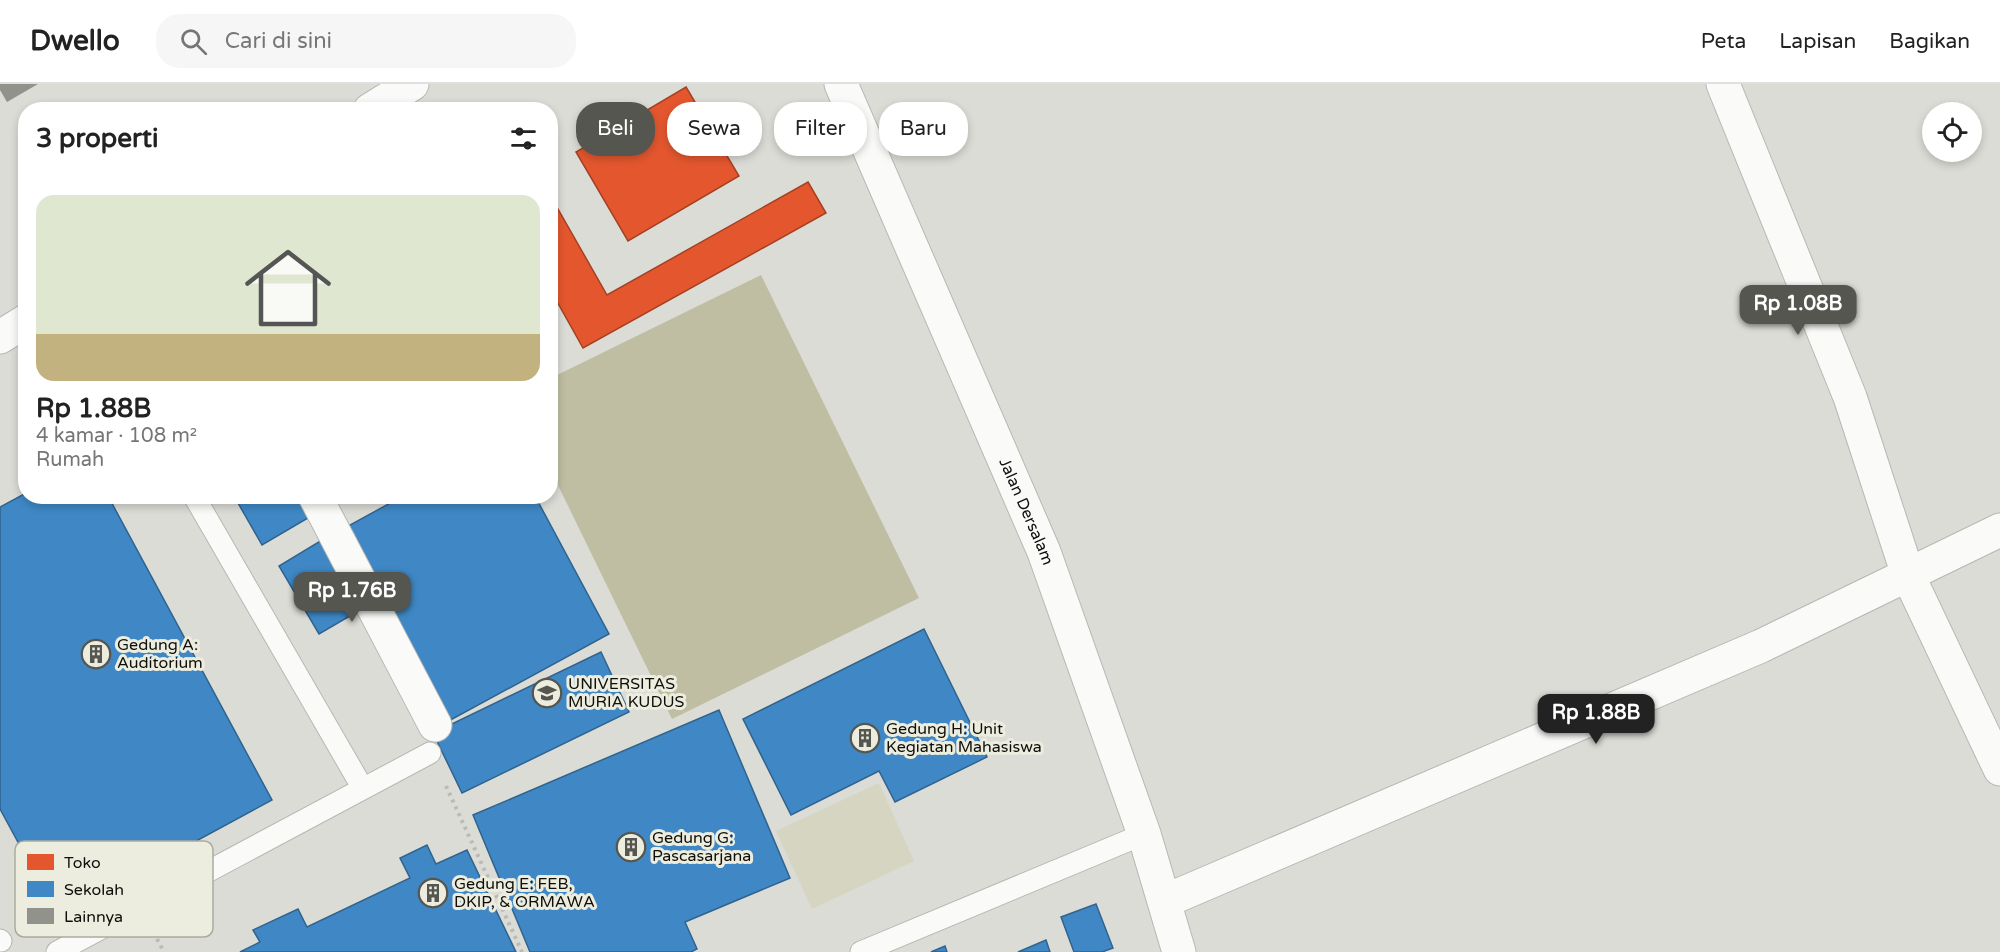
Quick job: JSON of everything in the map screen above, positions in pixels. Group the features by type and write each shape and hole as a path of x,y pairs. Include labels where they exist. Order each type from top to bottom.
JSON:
{"street":[{"path":"383,102 412,84"},
{"name":"Jalan Dersalam","path":"841,84 1044,552 1144,834 1179,952"},
{"path":"1723,84 1850,397 1908,575 2000,769"},
{"path":"0,337 18,326"},
{"path":"319,504 433,739"},
{"path":"1165,902 1761,646 2000,530"}],"lane":[{"path":"199,504 362,787"},
{"path":"213,868 362,787 433,739"},
{"path":"861,952 1144,834"},
{"path":"57,952 85,937"}],"path":[{"path":"433,739 522,952"}],"green space":[{"path":"761,275 919,598 672,719 558,485 558,375"},
{"path":"879,783 914,861 812,909 776,831"}],"building: Toko":[{"path":"686,87 695,102 667,102 667,156 727,156 739,176 628,241 578,156 655,156 655,105"},
{"path":"808,182 826,213 583,348 558,303 558,209 607,295"}],"building: Sekolah":[{"name":"Gedung A: Auditorium","path":"18,497 18,504 112,504 272,800 196,841 17,841 0,809 0,507"},
{"path":"239,504 300,504 308,518 262,545"},
{"path":"388,504 539,504 609,634 445,723 341,530"},
{"path":"322,540 362,609 319,634 279,566"},
{"name":"Gedung H: Unit Kegiatan Mahasiswa","path":"924,629 987,757 895,802 879,771 791,815 743,719"},
{"path":"601,652 629,712 462,793 433,733"},
{"name":"Gedung G: Pascasarjana","path":"719,710 790,878 685,922 697,949 691,952 530,952 473,815"},
{"name":"Gedung E: FEB, DKIP, & ORMAWA","path":"427,845 436,864 467,850 516,952 240,952 260,942 253,930 298,909 307,927 410,878 400,858"},
{"path":"1096,904 1113,948 1102,952 1074,952 1061,917"},
{"path":"1046,940 1050,952 1018,952"},
{"path":"945,946 947,952 931,952"}],"building: Lainnya":[{"path":"0,84 38,84 7,102 0,90"}],"place":[{"name":"Gedung A: Auditorium","path":"96,654"},
{"name":"UNIVERSITAS MURIA KUDUS","path":"547,693"},
{"name":"Gedung H: Unit Kegiatan Mahasiswa","path":"865,738"},
{"name":"Gedung G: Pascasarjana","path":"631,847"},
{"name":"Gedung E: FEB, DKIP, & ORMAWA","path":"433,893"}]}
